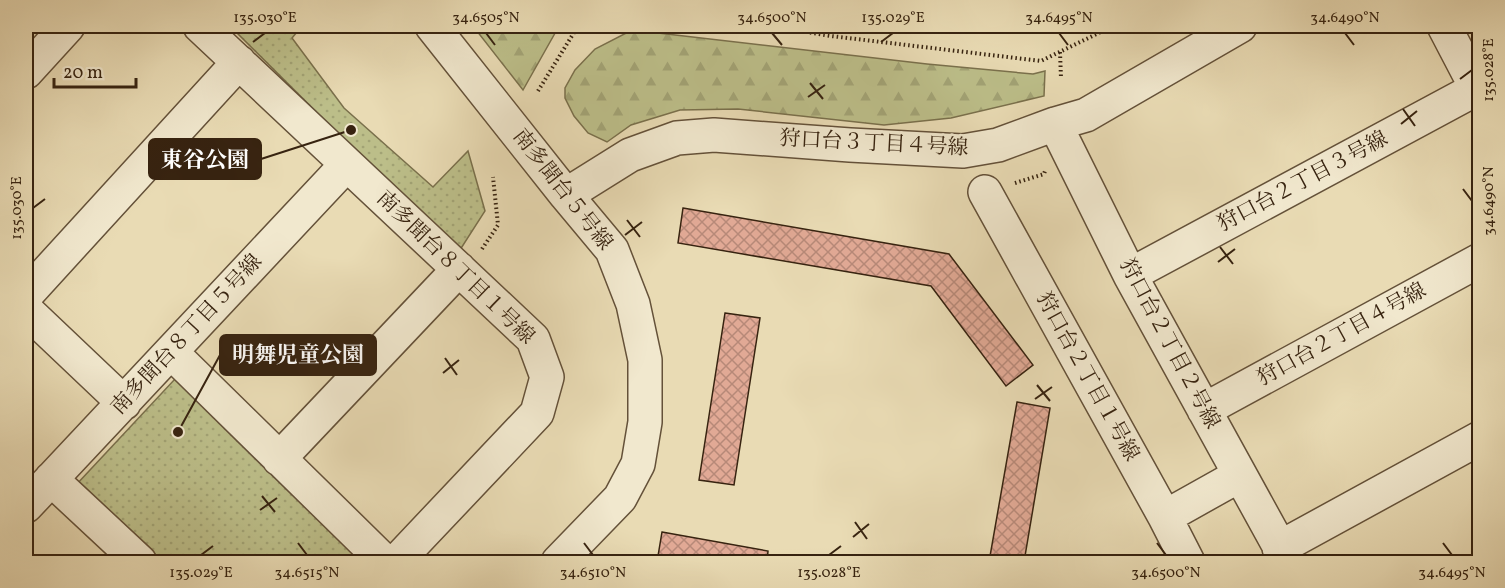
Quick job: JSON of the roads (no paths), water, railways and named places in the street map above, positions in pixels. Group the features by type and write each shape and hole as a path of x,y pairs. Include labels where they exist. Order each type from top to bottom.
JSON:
{"street":[{"path":"26,72 68,26"},
{"name":"南多聞台８丁目１号線","path":"200,26 533,339 547,376 537,413 396,562"},
{"name":"南多聞台５号線","path":"432,26 612,250 633,304 645,360 645,422 638,464 620,498 558,562"},
{"name":"狩口台３丁目４号線","path":"566,195 630,154 677,138 714,135 963,151 998,145 1086,115 1240,26"},
{"path":"1444,26 1478,92"},
{"path":"26,295 239,62"},
{"name":"狩口台２丁目３号線","path":"1130,275 1478,92"},
{"name":"狩口台２丁目２号線","path":"1055,124 1130,275 1284,555"},
{"name":"南多聞台８丁目５号線","path":"26,506 347,164"},
{"name":"狩口台２丁目１号線","path":"985,192 1188,562"},
{"name":"狩口台２丁目４号線","path":"1204,410 1479,260"},
{"path":"279,459 461,272"},
{"path":"26,310 124,403"},
{"path":"171,352 385,562"},
{"path":"1284,555 1479,438"},
{"path":"1165,517 1240,475"},
{"path":"51,478 140,562"}],"place":[{"name":"東谷公園","path":"351,130"},
{"name":"明舞児童公園","path":"178,432"}]}
